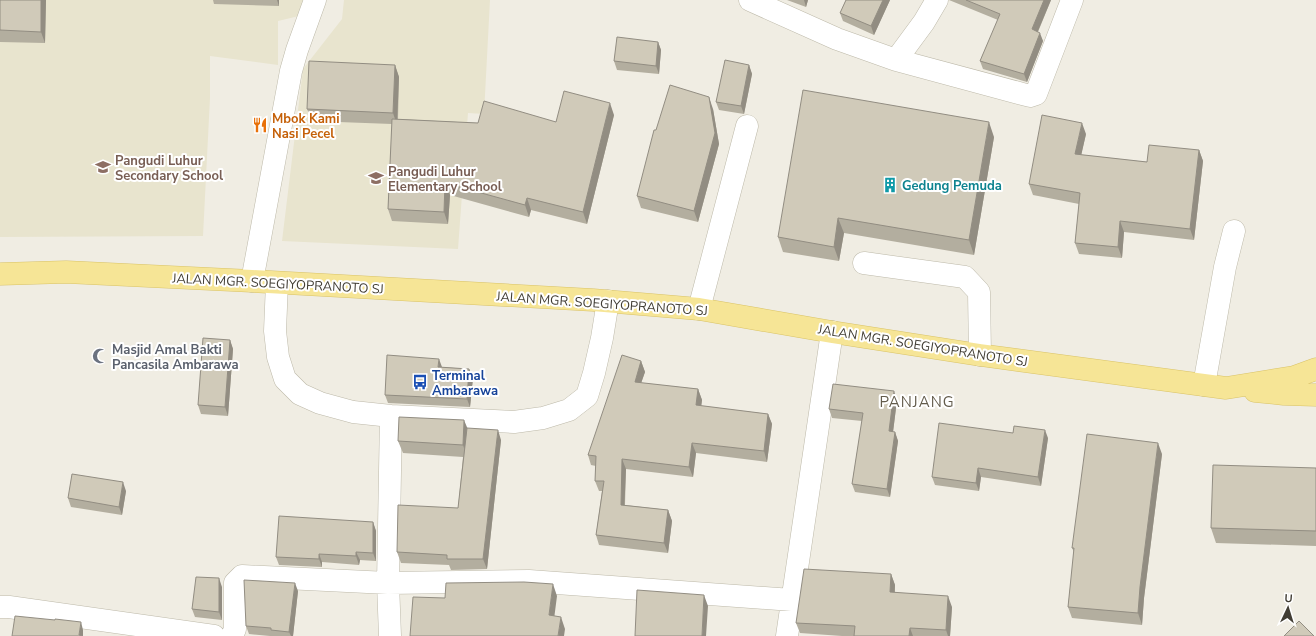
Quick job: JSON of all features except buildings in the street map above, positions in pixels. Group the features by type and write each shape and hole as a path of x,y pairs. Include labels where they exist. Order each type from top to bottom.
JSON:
{"main road":[{"name":"JALAN MGR. SOEGIYOPRANOTO SJ","path":"0,274 66,272 277,282 608,301 698,309 980,355 1226,388 1294,377 1316,369"},
{"path":"1226,388 1284,394 1316,395"}],"street":[{"path":"252,281 291,71 315,0"},
{"path":"750,0 837,39 896,60 1030,96 1036,94 1072,0"},
{"path":"896,60 924,22 937,0"},
{"path":"698,309 747,126"},
{"path":"1204,385 1225,266 1234,231"},
{"path":"864,263 965,277 980,292 980,355"},
{"path":"277,282 277,350 286,379 300,394 320,403 353,412 391,416 514,422 543,418 569,410 587,396 602,338 608,301"},
{"path":"787,636 832,332"},
{"path":"390,636 388,583 391,416"},
{"path":"232,636 235,629 235,583 242,576 388,583 529,581 792,600"},
{"path":"0,607 9,607 214,636"}],"shaded area":[{"name":"Pangudi Luhur Secondary School","path":"0,0 306,0 303,15 278,21 278,65 210,56 210,98 203,236 0,237"},
{"name":"Pangudi Luhur Elementary School","path":"344,0 490,0 484,114 468,113 458,249 282,241 303,69 342,19"}],"place":[{"name":"Mbok Kami Nasi Pecel","path":"260,125"},
{"name":"Pangudi Luhur Secondary School","path":"103,167"},
{"name":"Pangudi Luhur Elementary School","path":"376,178"},
{"name":"Gedung Pemuda","path":"890,185"},
{"name":"Masjid Amal Bakti Pancasila Ambarawa","path":"100,356"},
{"name":"Terminal Ambarawa","path":"420,382"}],"district":[{"name":"PANJANG","path":"917,402"}]}
